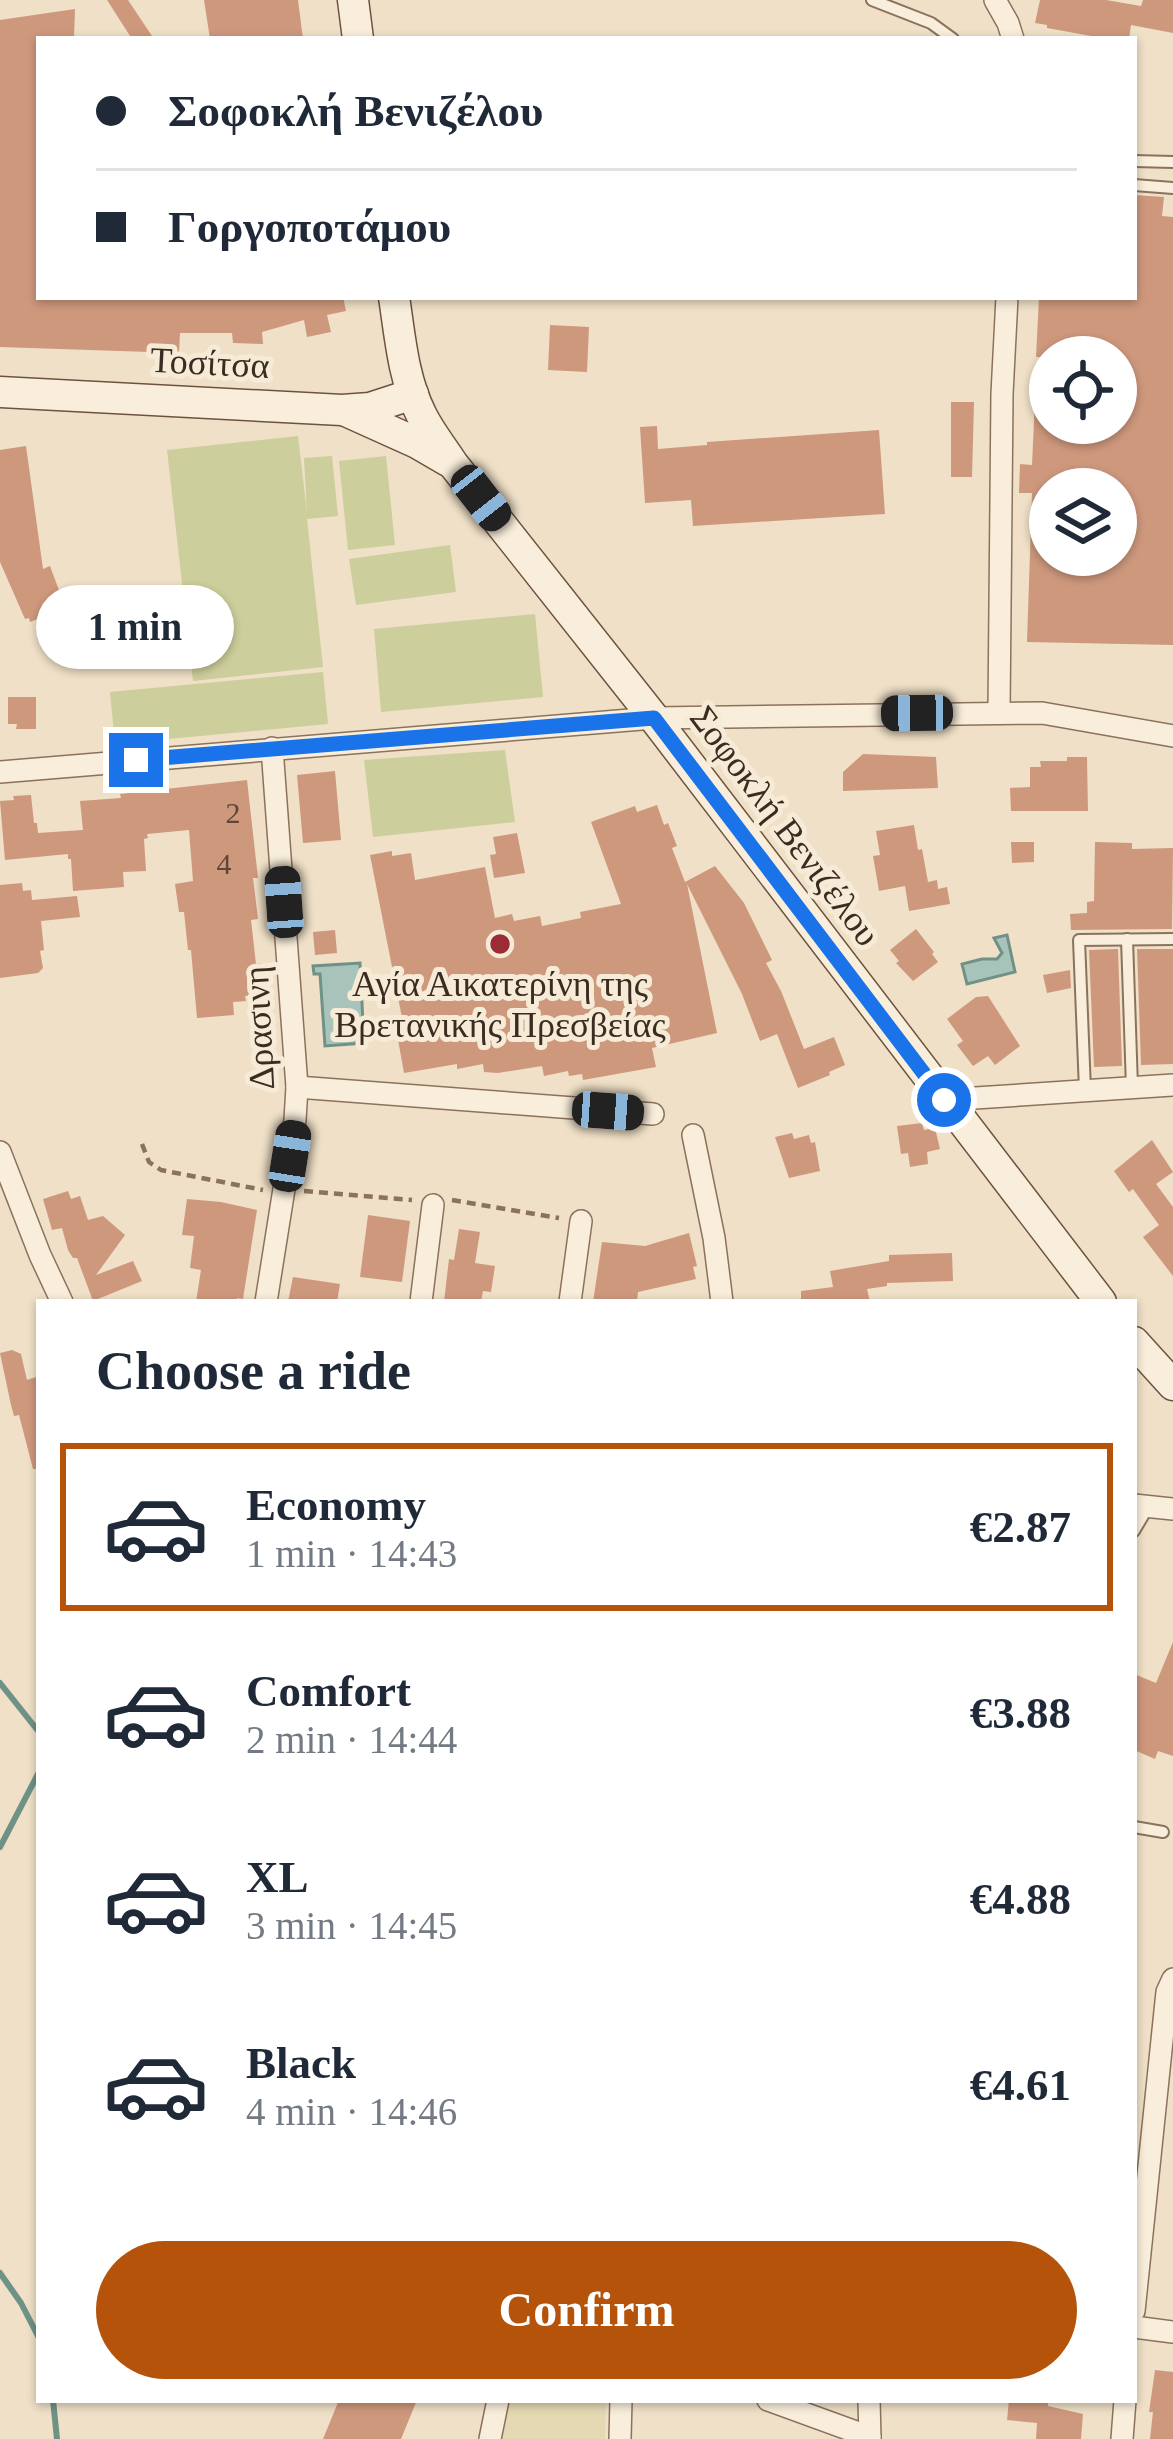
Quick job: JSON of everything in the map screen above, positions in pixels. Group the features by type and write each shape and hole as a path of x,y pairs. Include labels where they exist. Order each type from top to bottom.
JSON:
{"main road":[{"path":"353,0 358,36"},
{"name":"Σοφοκλή Βενιζέλου","path":"394,300 413,394 453,464 654,718 1099,1299"},
{"name":"Τοσίτσα","path":"0,392 342,410 370,408 413,394"},
{"path":"342,410 453,464"},
{"path":"1137,1345 1173,1385"}],"street":[{"path":"995,0 1012,36"},
{"path":"999,712 1006,300"},
{"path":"0,772 654,718 1042,713 1173,736"},
{"name":"Δρασινη","path":"266,1299 297,1087 272,748"},
{"path":"944,1100 1173,1085"},
{"path":"297,1087 652,1114"},
{"path":"693,1135 722,1299"},
{"path":"0,1152 61,1299"},
{"path":"421,1299 433,1205"},
{"path":"570,1299 581,1221"},
{"path":"1141,1505 1173,1509"},
{"path":"1137,2285 1170,1985"},
{"path":"1137,2327 1173,2332"},
{"path":"490,2439 498,2403"},
{"path":"620,2439 621,2403"},
{"path":"776,2403 870,2438 869,2403"},
{"path":"1122,2439 1125,2403"}],"lane":[{"path":"872,0 931,23 949,36"},
{"path":"1137,161 1173,163"},
{"path":"1137,185 1173,188"},
{"path":"1127,939 1132,1088"},
{"path":"1085,1090 1079,940 1173,939"},
{"path":"1137,1828 1163,1832"}],"path":[{"path":"142,1144 149,1162 161,1170 267,1191 353,1194 433,1205 447,1200 477,1202 581,1221"}],"shaded area":[{"path":"508,2403 606,2403 605,2439 499,2439"}],"green space":[{"path":"298,436 307,513 304,458 332,456 338,516 307,519 323,667 193,681 167,450"},
{"path":"386,456 395,545 348,550 339,461"},
{"path":"450,545 456,592 356,605 349,559"},
{"path":"535,614 543,697 381,712 374,629"},
{"path":"323,672 328,724 115,744 110,692"},
{"path":"505,750 515,822 373,837 364,760"}],"water":[{"path":"1007,935 1015,972 967,984 962,964 997,959 1002,953 994,938"},
{"path":"360,963 364,1043 325,1046 320,974 314,974 313,966"}],"building":[{"path":"107,0 128,0 152,36 130,36"},
{"path":"204,0 298,0 303,36 210,36"},
{"path":"1040,0 1106,0 1141,6 1143,0 1173,0 1173,33 1131,25 1129,36 1091,36 1035,23"},
{"path":"75,9 74,36 36,36 36,300 344,300 346,311 327,315 331,332 307,337 304,320 262,332 263,344 233,343 232,333 180,333 179,353 0,347 0,20"},
{"path":"1137,195 1164,197 1162,216 1173,217 1173,645 1027,642 1029,576 1137,576 1137,468 1029,468 1029,493 1019,493 1020,464 1032,465 1033,444 1137,444 1137,336 1037,336 1039,300 1137,300"},
{"path":"550,325 589,327 587,372 548,370"},
{"path":"951,402 974,402 972,477 951,477"},
{"path":"657,426 658,449 879,430 885,514 693,526 691,500 645,503 640,427"},
{"path":"26,446 43,569 50,566 63,609 30,622 0,562 0,450"},
{"path":"8,697 36,697 36,729 8,724"},
{"path":"863,754 936,757 938,788 843,791 843,772"},
{"path":"1067,757 1087,757 1088,811 1011,811 1010,788 1030,787 1030,767 1041,767 1040,761 1067,761"},
{"path":"335,771 341,840 303,843 297,775"},
{"path":"247,780 258,878 253,878 258,919 251,920 264,994 233,1002 234,1015 197,1018 191,950 175,884 193,881 189,830 147,834 146,871 123,872 124,887 73,891 68,854 5,860 0,801 14,800 13,796 31,795 38,833 83,830 80,801"},
{"path":"657,805 677,846 672,848 685,882 715,866 744,903 772,960 766,963 804,1049 834,1037 845,1065 798,1088 777,1034 760,1041 687,884 717,1033 652,1048 656,1067 583,1080 582,1074 569,1076 568,1071 544,1076 542,1066 498,1073 484,1072 483,1064 457,1069 457,1064 404,1073 397,1034 405,1033 370,855 411,853 415,880 485,867 495,918 512,914 514,921 540,916 542,926 621,904 591,822 635,806 637,812"},
{"path":"914,825 928,882 937,880 938,889 947,887 950,904 909,911 905,886 879,891 873,856 880,855 876,831"},
{"path":"517,833 525,873 494,878 493,837"},
{"path":"1011,842 1034,842 1034,862 1012,863"},
{"path":"1095,842 1132,843 1132,849 1173,848 1172,929 1071,930 1070,914 1087,913 1087,902 1094,901"},
{"path":"22,883 23,891 31,890 32,900 77,896 80,917 41,921 43,968 38,973 0,978 0,885"},
{"path":"916,929 938,962 913,981 890,950"},
{"path":"335,930 337,953 315,955 313,932"},
{"path":"1118,949 1122,1066 1094,1067 1089,950"},
{"path":"1137,949 1173,949 1173,1064 1141,1065"},
{"path":"1070,970 1071,988 1047,993 1043,975"},
{"path":"988,996 1020,1046 995,1065 988,1056 973,1066 957,1045 963,1041 947,1019 976,997"},
{"path":"922,1123 924,1130 935,1128 940,1149 927,1152 928,1164 910,1167 908,1153 901,1154 897,1126"},
{"path":"792,1133 794,1139 809,1135 811,1143 815,1142 820,1171 789,1178 775,1137"},
{"path":"1152,1140 1173,1172 1156,1184 1173,1207 1173,1276 1143,1237 1159,1225 1114,1171"},
{"path":"68,1191 71,1199 80,1196 88,1220 103,1216 125,1235 96,1275 133,1261 142,1281 92,1299 62,1228 52,1230 43,1199"},
{"path":"187,1199 257,1210 243,1299 196,1299 201,1270 190,1268 194,1236 182,1235"},
{"path":"368,1215 410,1221 402,1282 360,1277"},
{"path":"459,1229 480,1232 475,1263 495,1266 491,1292 483,1291 482,1299 444,1299 449,1259 454,1260"},
{"path":"689,1233 696,1279 638,1292 637,1299 593,1299 602,1242 645,1246"},
{"path":"952,1253 953,1281 887,1283 867,1289 869,1299 801,1299 801,1291 833,1287 830,1271 889,1261 889,1255"},
{"path":"293,1277 340,1284 338,1299 289,1299"},
{"path":"0,1353 21,1354 27,1380 36,1377 36,1469 19,1415 14,1416"},
{"path":"1173,1642 1173,1756 1158,1751 1155,1759 1137,1751 1137,1675 1156,1683"},
{"path":"1155,2370 1173,2372 1173,2439 1150,2439"},
{"path":"338,2403 416,2403 401,2439 323,2439"},
{"path":"1009,2403 1048,2403 1083,2414 1081,2439 1036,2439 1037,2423 1007,2420"}],"waterway":[{"path":"0,1683 36,1728"},
{"path":"0,1847 36,1778"},
{"path":"0,2273 36,2332"},
{"path":"53,2403 57,2439"}],"place":[{"name":"Αγία Αικατερίνη της Βρετανικής Πρεσβείας","path":"500,944"}],"route":[{"path":"136,760 654,718 944,1100"}]}
